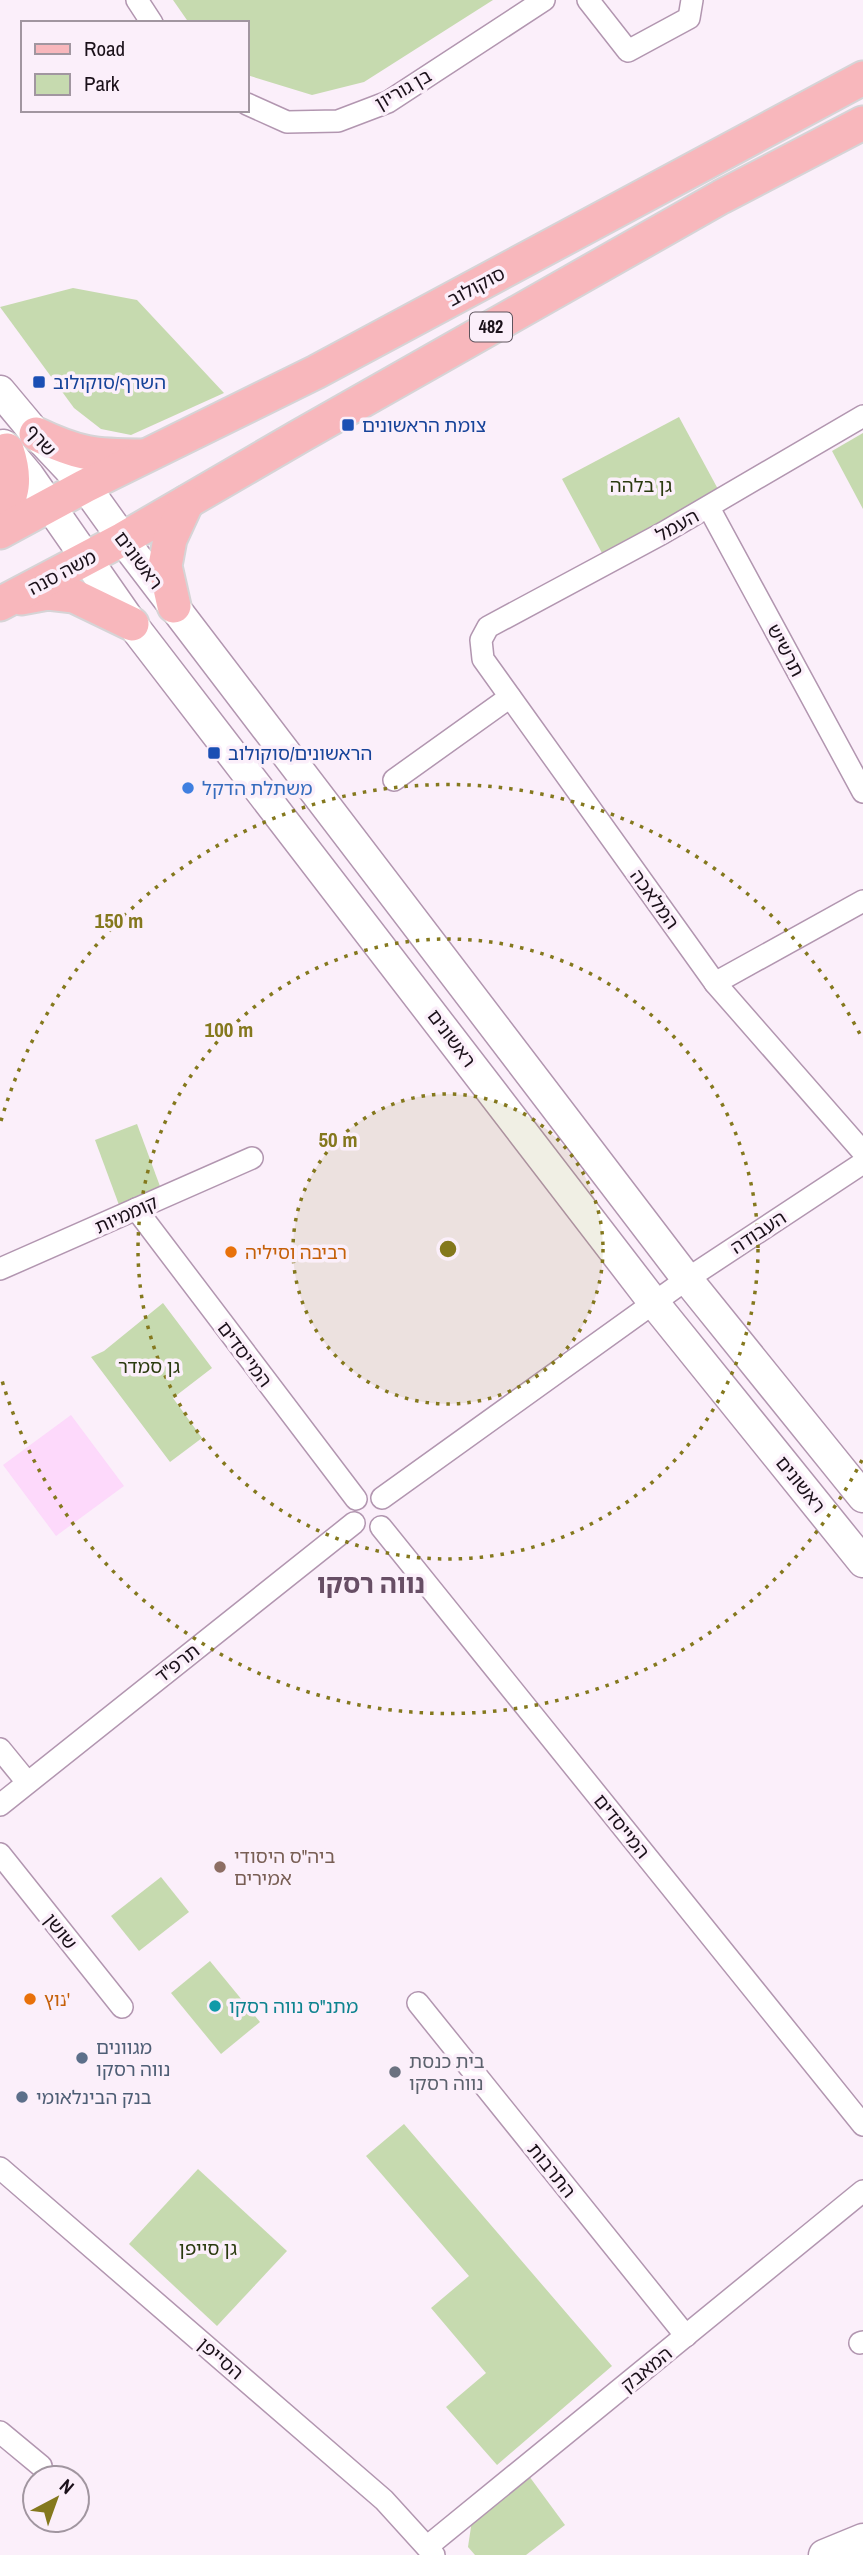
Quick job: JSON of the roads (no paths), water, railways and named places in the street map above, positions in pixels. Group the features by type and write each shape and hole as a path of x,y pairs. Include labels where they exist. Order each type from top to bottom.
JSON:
{"main road":[{"name":"סוקולוב","path":"85,486 150,456 328,365 863,78"},
{"name":"482","path":"123,540 712,202 863,123"},
{"path":"36,434 70,450 98,456 150,456"},
{"path":"0,521 12,495 13,470 3,446"},
{"name":"482","path":"0,532 85,486"},
{"path":"174,606 165,566 170,539 187,502"},
{"name":"משה סנה","path":"4,602 123,540"},
{"path":"4,602 48,593 74,596 132,624"}],"street":[{"path":"137,0 151,21"},
{"name":"בן גוריון","path":"248,104 287,122 338,121 388,102 544,0"},
{"path":"588,0 628,51 689,18 692,0"},
{"name":"שרף","path":"0,391 85,486"},
{"name":"העמל","path":"488,627 709,508 863,416"},
{"name":"שרף","path":"3,446 29,476 49,506"},
{"name":"ראשונים","path":"85,486 123,540 687,1279 863,1497"},
{"name":"ראשונים","path":"49,506 132,624 654,1303 863,1562"},
{"name":"תרשיש","path":"709,508 863,792"},
{"name":"המלאכה","path":"488,627 481,640 483,659 510,697 715,983 863,1152"},
{"path":"394,780 510,697"},
{"path":"715,983 863,901"},
{"name":"קוממיות","path":"0,1269 252,1158"},
{"name":"העבודה","path":"654,1303 863,1163"},
{"name":"המייסדים","path":"136,1209 356,1499"},
{"path":"382,1498 654,1303"},
{"path":"370,1493 382,1498 388,1510 385,1523 381,1527 365,1531 354,1523 350,1511 356,1499 370,1493"},
{"name":"תרפ\"ד","path":"0,1805 354,1523"},
{"name":"המייסדים","path":"381,1527 863,2125"},
{"path":"0,1749 27,1782"},
{"name":"שושן","path":"0,1854 122,2007"},
{"name":"התרבות","path":"418,2003 686,2336"},
{"name":"הסייפן","path":"0,2168 365,2483 431,2550"},
{"name":"המאבק","path":"431,2550 863,2191"},
{"path":"0,2432 39,2464"},
{"path":"824,2555 863,2539"}],"place":[{"name":"השרף/סוקולוב","path":"39,382"},
{"name":"צומת הראשונים","path":"348,425"},
{"name":"הראשונים/סוקולוב","path":"214,753"},
{"name":"משתלת הדקל","path":"188,788"},
{"name":"רביבה וסיליה","path":"231,1252"},
{"name":"ביה\"ס היסודי אמירים","path":"220,1867"},
{"name":"נוץ'","path":"30,1999"},
{"name":"מתנ\"ס נווה רסקו","path":"215,2006"},
{"name":"מגוונים נווה רסקו","path":"82,2058"},
{"name":"בית כנסת נווה רסקו","path":"395,2072"},
{"name":"בנק הבינלאומי","path":"22,2097"}],"district":[{"name":"נווה רסקו","path":"371,1584"}],"park label":[{"name":"גן בלהה","path":"641,485"},
{"name":"גן סמדר","path":"149,1366"},
{"name":"גן סייפן","path":"208,2248"}]}
